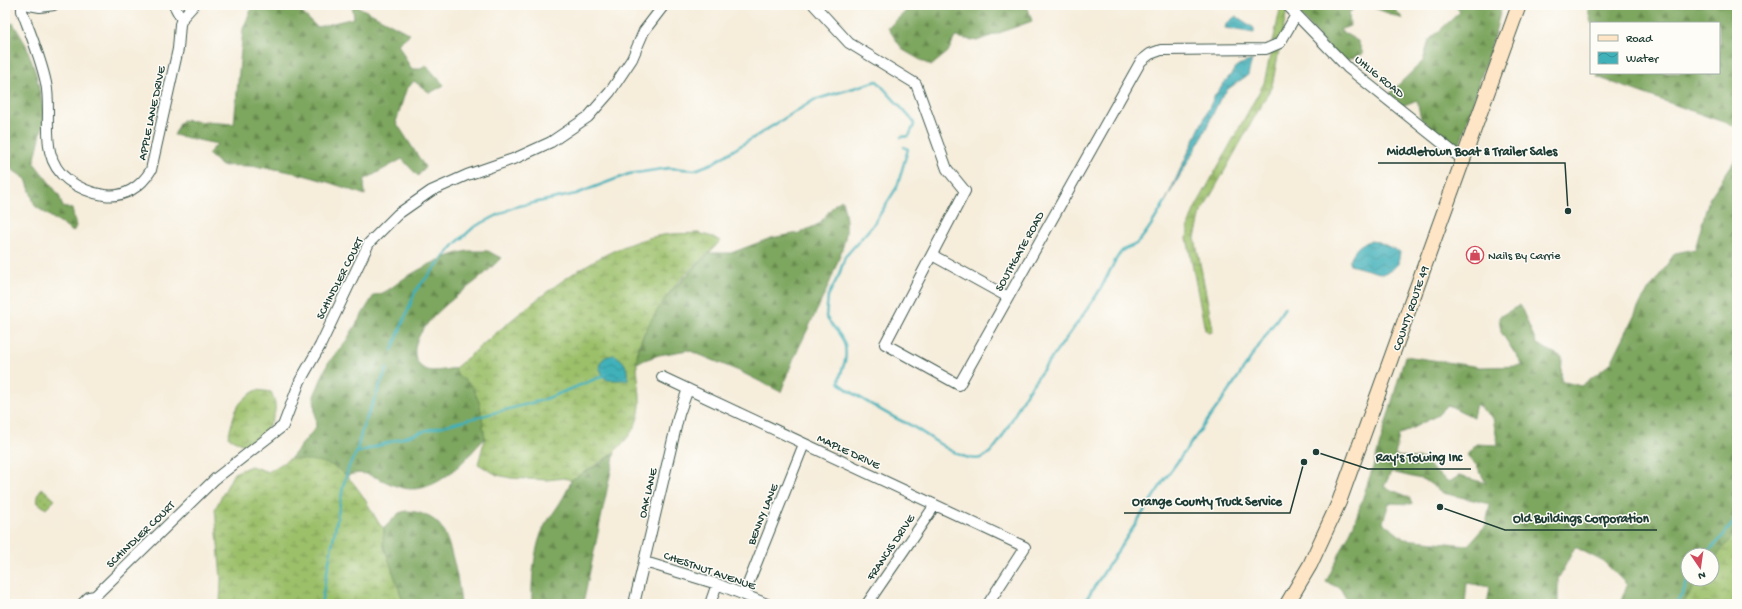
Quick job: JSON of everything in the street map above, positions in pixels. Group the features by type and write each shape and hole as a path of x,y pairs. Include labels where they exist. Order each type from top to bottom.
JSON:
{"street":[{"name":"APPLE LANE DRIVE","path":"22,5 22,11 46,83 49,148 52,163 62,176 80,188 107,196 119,195 133,190 145,179 151,170 178,49 182,20"},
{"path":"29,5 40,7 54,5"},
{"path":"174,5 182,20 194,5"},
{"name":"SCHINDLER COURT","path":"82,604 89,597 95,600 215,479 283,426 300,380 320,346 369,243 398,214 431,191 466,175 516,158 551,142 588,117 610,92 632,59 644,31 664,5"},
{"name":"SOUTHGATE ROAD","path":"814,5 849,44 916,84 947,169 965,191 885,344 959,384 1141,61 1150,54 1162,50 1266,49 1280,43 1296,15"},
{"name":"UHLIG ROAD","path":"1287,5 1348,68 1462,159"},
{"name":"COUNTY ROUTE 49","path":"1287,604 1310,565 1339,502 1369,424 1462,159 1519,5"},
{"path":"932,255 1008,297"},
{"name":"MAPLE DRIVE","path":"662,377 1026,547 988,604"},
{"name":"OAK LANE","path":"634,604 679,414 688,390"},
{"name":"BENNY LANE","path":"744,594 804,444"},
{"name":"FRANCIS DRIVE","path":"867,604 935,504"},
{"name":"CHESTNUT AVENUE","path":"645,562 717,584 767,604"},
{"path":"710,604 717,584"}],"green space":[{"path":"253,5 303,5 300,11 317,27 354,18 352,5 355,5 410,34 398,44 411,69 421,69 426,65 444,85 430,93 414,81 406,90 396,122 425,167 418,176 402,159 364,180 365,195 330,183 277,169 222,166 208,154 217,144 174,135 182,120 234,124 243,29"},
{"path":"902,5 1027,5 1032,21 977,41 955,37 948,52 931,66 903,50 888,28 906,11"},
{"path":"1281,5 1288,5 1272,86 1201,213 1195,238 1213,329 1212,332 1208,333 1205,330 1187,238 1189,224 1194,210 1264,83"},
{"path":"1292,5 1358,5 1349,13 1350,26 1339,30 1358,41 1363,54 1340,62"},
{"path":"1367,5 1391,5 1403,19"},
{"path":"1455,5 1502,5 1495,33 1459,147 1421,119 1417,100 1397,108 1388,102 1391,92 1423,61 1429,40 1460,12"},
{"path":"1587,5 1737,5 1737,127 1597,77 1597,74 1720,74 1720,22 1591,22"},
{"path":"13,23 26,45 36,74 45,116 34,163 59,195 63,207 72,209 76,226 73,232 35,206 26,179 5,165 5,26"},
{"path":"1737,157 1737,604 1620,604 1627,585 1604,562 1575,547 1558,579 1558,604 1487,604 1490,587 1467,583 1465,604 1347,604 1348,602 1340,588 1326,582 1354,524 1375,461 1405,356 1480,367 1523,366 1501,332 1499,317 1520,305 1537,344 1562,357 1561,381 1581,386 1611,363 1642,300 1675,253 1695,249 1709,199","holes":["1476,404 1493,418 1498,445 1476,444 1467,455 1477,466 1486,483 1459,476 1449,482 1433,470 1426,459 1395,456 1399,435 1438,415 1448,405 1473,417","1391,472 1425,480 1443,493 1490,504 1486,525 1468,545 1404,539 1383,522 1389,503 1412,504 1409,497 1384,487"]},
{"path":"842,200 846,216 846,229 842,250 832,277 792,363 781,392 739,371 688,350 659,355 636,363 645,331 653,316 685,276 710,253 731,253 771,238 799,233 819,224 835,204"},
{"path":"698,233 713,237 720,241 674,287 656,312 642,338 637,357 640,397 639,412 635,425 619,448 596,465 571,480 564,478 547,480 511,478 497,475 478,464 485,438 480,404 472,386 458,375 455,368 528,307 583,267 612,252 641,240 671,234"},
{"path":"468,251 488,251 501,258 483,276 445,306 434,317 424,328 417,340 415,352 418,363 421,367 435,371 455,368 472,386 480,405 485,438 467,458 446,476 435,483 422,488 410,489 396,486 378,478 360,473 347,476 341,472 291,458 316,427 314,396 328,363 346,341 374,295 387,291 415,272 430,264 452,255"},
{"path":"257,390 271,392 275,409 274,416 266,430 246,446 228,437 236,409 244,399"},
{"path":"615,452 583,604 532,604 534,564 538,543 545,525 563,498 571,480 601,463"},
{"path":"291,458 321,462 335,467 358,489 380,525 384,528 383,544 404,604 220,604 221,579 215,509 234,473 251,466 268,472"},
{"path":"42,488 55,500 46,509 37,502 39,492"},
{"path":"406,511 417,512 428,516 438,523 444,532 453,558 461,604 404,604 383,544 384,528 399,513"},
{"path":"1737,532 1737,604 1683,604 1694,587 1720,587 1720,552"}],"water":[{"path":"1236,16 1254,28 1254,33 1225,28 1226,24"},
{"path":"1252,60 1248,75 1228,89 1220,99 1202,137 1165,202 1215,95 1238,65"},
{"path":"1370,241 1379,242 1400,252 1398,264 1392,270 1383,274 1350,265 1349,261 1357,248"},
{"path":"615,355 622,360 625,365 628,380 607,380 603,376 599,366 600,363 603,359"}],"waterway":[{"path":"392,350 416,290 455,244 474,227 514,207 576,194 629,174 669,168 695,170 713,163 814,100 877,81 913,121 914,125 909,136 901,137"},
{"path":"904,147 908,149 897,187 873,225 845,257 839,275 828,296 826,317 844,342 846,353 839,382 859,397 891,416 914,427 942,446 972,459 981,458 995,447 1007,429 1027,392 1101,288 1120,254 1124,250 1136,244 1142,238 1165,202"},
{"path":"1083,604 1165,479 1228,392 1285,307"},
{"path":"321,604 343,487 349,466 356,453 363,427 387,368"},
{"path":"356,453 424,431 543,400 603,376"},
{"path":"1713,547 1737,518"},
{"path":"1676,604 1685,587"}],"place":[{"name":"Middletown Boat & Trailer Sales","path":"1568,211"},
{"name":"Nails By Carrie","path":"1475,255"},
{"name":"Ray's Towing Inc","path":"1316,452"},
{"name":"Orange County Truck Service","path":"1304,462"},
{"name":"Old Buildings Corporation","path":"1440,507"}]}
